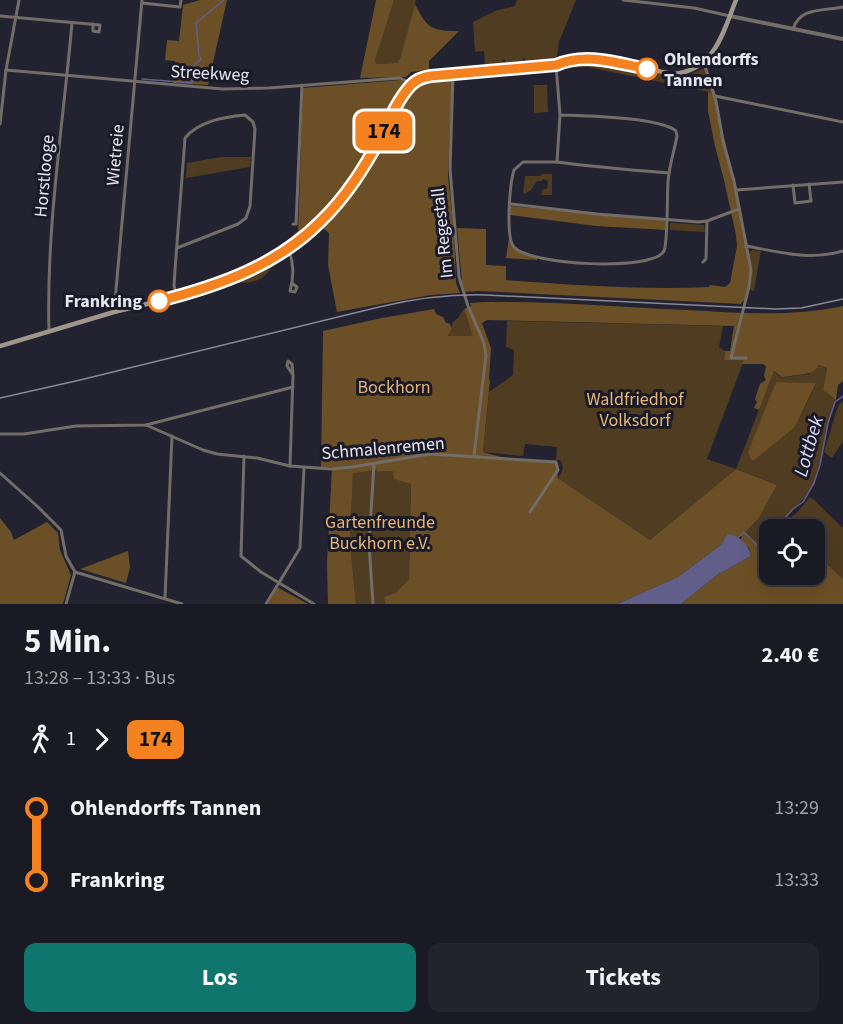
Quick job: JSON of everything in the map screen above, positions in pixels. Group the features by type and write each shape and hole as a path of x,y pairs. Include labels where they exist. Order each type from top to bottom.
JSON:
{"main road":[{"path":"0,346 114,312 200,291 267,263 320,222 347,192 412,84 428,76 556,65 565,61 592,58 673,74 689,72 704,63 717,45 736,0"}],"street":[{"path":"0,124 6,70 19,0"},
{"path":"142,2 180,7 182,0"},
{"path":"623,0 694,8 843,39"},
{"name":"Wietreie","path":"114,312 142,2"},
{"path":"793,29 796,20 802,14 843,7"},
{"path":"0,16 93,24"},
{"name":"Horstlooge","path":"49,332 56,177 72,23"},
{"path":"704,63 715,96 751,270 731,358 746,358"},
{"path":"556,65 560,115 557,162"},
{"name":"Streekweg","path":"6,70 223,89 269,88 397,78 412,84"},
{"name":"Im Regestall","path":"453,74 450,169 461,286 484,343 486,355 474,456"},
{"path":"293,224 296,224 302,85"},
{"path":"715,96 843,122"},
{"path":"560,115 631,119 671,127 677,134 669,173 665,247 660,255 646,261 621,263 560,261 520,252 512,245 509,238 513,173 517,166 526,162 557,162 588,164 606,169 669,173"},
{"path":"177,248 237,224 246,218 250,206 255,129 254,122 245,116 230,116 202,124 185,138 174,286 177,297"},
{"path":"736,190 843,182"},
{"path":"793,185 795,203 811,201 809,184"},
{"path":"511,204 592,214 707,221 740,209"},
{"path":"703,262 706,260 707,221"},
{"path":"746,246 803,256 822,256 843,251"},
{"path":"288,249 292,256 293,284"},
{"path":"290,466 293,375"},
{"path":"0,434 24,434 76,426 147,425 293,387"},
{"name":"Schmalenremen","path":"147,425 217,454 244,456 304,468 331,469 430,454 556,462 557,471 530,512"},
{"path":"165,598 172,436"},
{"path":"244,456 241,556 314,604"},
{"path":"374,464 369,544 374,604"},
{"path":"266,604 300,548 304,468"},
{"path":"0,473 38,506 61,530 66,556 75,572 182,604"},
{"path":"66,604 75,572"}],"green space":[{"path":"200,0 227,0 208,85 173,83 175,61 165,60 167,40 179,41 183,5"},
{"path":"376,0 394,0 375,61 377,64 397,63 400,59 415,4 423,19 431,27 459,31 429,61 429,70 411,72 406,77 360,78"},
{"path":"394,0 416,0 401,59 397,63 377,64 375,61"},
{"path":"517,0 576,0 559,42 557,56 525,62 523,58 523,62 505,64 503,59 503,64 485,65 484,51 475,52 473,22 495,11 515,6"},
{"path":"677,52 705,56 690,66 672,68"},
{"path":"584,60 681,78 702,69 706,70 705,86 709,88 711,85 714,93 587,67 558,68 559,64"},
{"path":"449,78 452,81 448,177 454,230 456,283 460,293 431,295 337,312 328,265 329,233 319,225 346,195 409,92 423,83"},
{"path":"401,80 405,82 404,89 346,190 321,219 274,257 272,253 298,231 303,88"},
{"path":"534,85 547,85 548,112 534,113"},
{"path":"708,92 714,93 751,270 750,283 741,304 465,292 457,228 486,229 486,265 506,266 506,280 659,288 709,287 710,285 725,287 730,283 737,246 736,235 708,111"},
{"path":"221,157 251,157 250,167 186,178 187,163"},
{"path":"552,174 552,195 542,195 542,190 547,188 548,181 543,179 537,181 530,191 523,194 525,176"},
{"path":"510,206 663,220 666,222 666,230 596,226 510,215"},
{"path":"670,223 704,225 705,232 670,230"},
{"path":"509,238 517,250 537,257 537,260 506,258"},
{"path":"752,250 761,251 754,291 750,290 752,273 749,253"},
{"path":"275,262 268,273 259,280 248,283 235,282"},
{"name":"Bockhorn","path":"470,303 560,303 765,313 804,312 843,306 843,381 838,385 836,400 823,390 827,368 819,365 812,372 791,376 782,377 774,371 759,410 754,408 757,402 755,399 760,384 766,380 764,376 766,366 742,364 743,360 724,360 725,351 730,351 734,326 487,320 482,323 491,348 483,452 512,460 553,462 556,464 558,478 650,540 736,469 777,485 759,518 745,532 757,545 759,543 759,585 825,585 825,562 843,579 843,604 681,604 717,575 751,556 749,548 740,540 741,535 738,538 727,534 722,544 678,577 617,604 385,604 384,597 395,593 409,579 411,484 394,479 393,471 377,472 377,470 353,473 350,543 356,604 328,604 327,563 332,467 321,467 323,331 434,309 436,314 443,317 452,328 448,336 473,336 464,309 471,306"},
{"path":"464,309 474,336 448,337 453,322"},
{"name":"Waldfriedhof Volksdorf","path":"507,321 723,326 719,347 725,351 724,360 744,360 707,459 736,469 650,540 558,478 563,467 560,460 556,460 557,447 525,444 523,456 483,452 489,392 513,375 514,350 506,347"},
{"path":"819,365 827,368 823,390 836,400 814,482 785,519 759,519 759,543 757,545 744,532 759,518 777,485 736,469 774,371 784,377 809,374","holes":["776,382 816,384 795,427 750,454 748,452 770,402"]},
{"path":"776,382 816,383 795,427 754,460 751,460 748,452"},
{"path":"843,401 843,441 832,458 824,452 838,406"},
{"name":"Gartenfreunde Buckhorn e.V.","path":"377,470 378,472 393,471 411,483 409,579 395,593 384,597 385,604 356,604 350,543 353,472"},
{"path":"810,497 843,528 843,579 825,562 825,519 788,519 796,514"},
{"path":"0,518 14,540 47,522 58,533 60,550 71,575 63,604 0,604"},
{"path":"128,551 130,567 126,583 80,569"},
{"path":"277,587 308,604 268,604"}],"shaded area":[{"path":"727,534 743,541 751,556 717,575 681,604 617,604 678,577 722,544"}],"waterway":[{"path":"142,79 192,83 191,68 201,59 196,23 224,0"},
{"name":"Lottbek","path":"784,519 803,502 814,483 828,423 835,402 843,396"},
{"name":"Lottbek","path":"738,538 744,532 757,545 759,543"}],"railway":[{"path":"0,398 379,307 432,298 486,295 775,309 801,308 843,299"}],"bus line":[{"name":"174","path":"159,301 200,291 267,263 309,232 351,186 409,87 419,79 556,65 584,58 647,69"}],"place":[{"name":"Ohlendorffs Tannen","path":"647,69"},
{"name":"Frankring","path":"159,301"}]}
